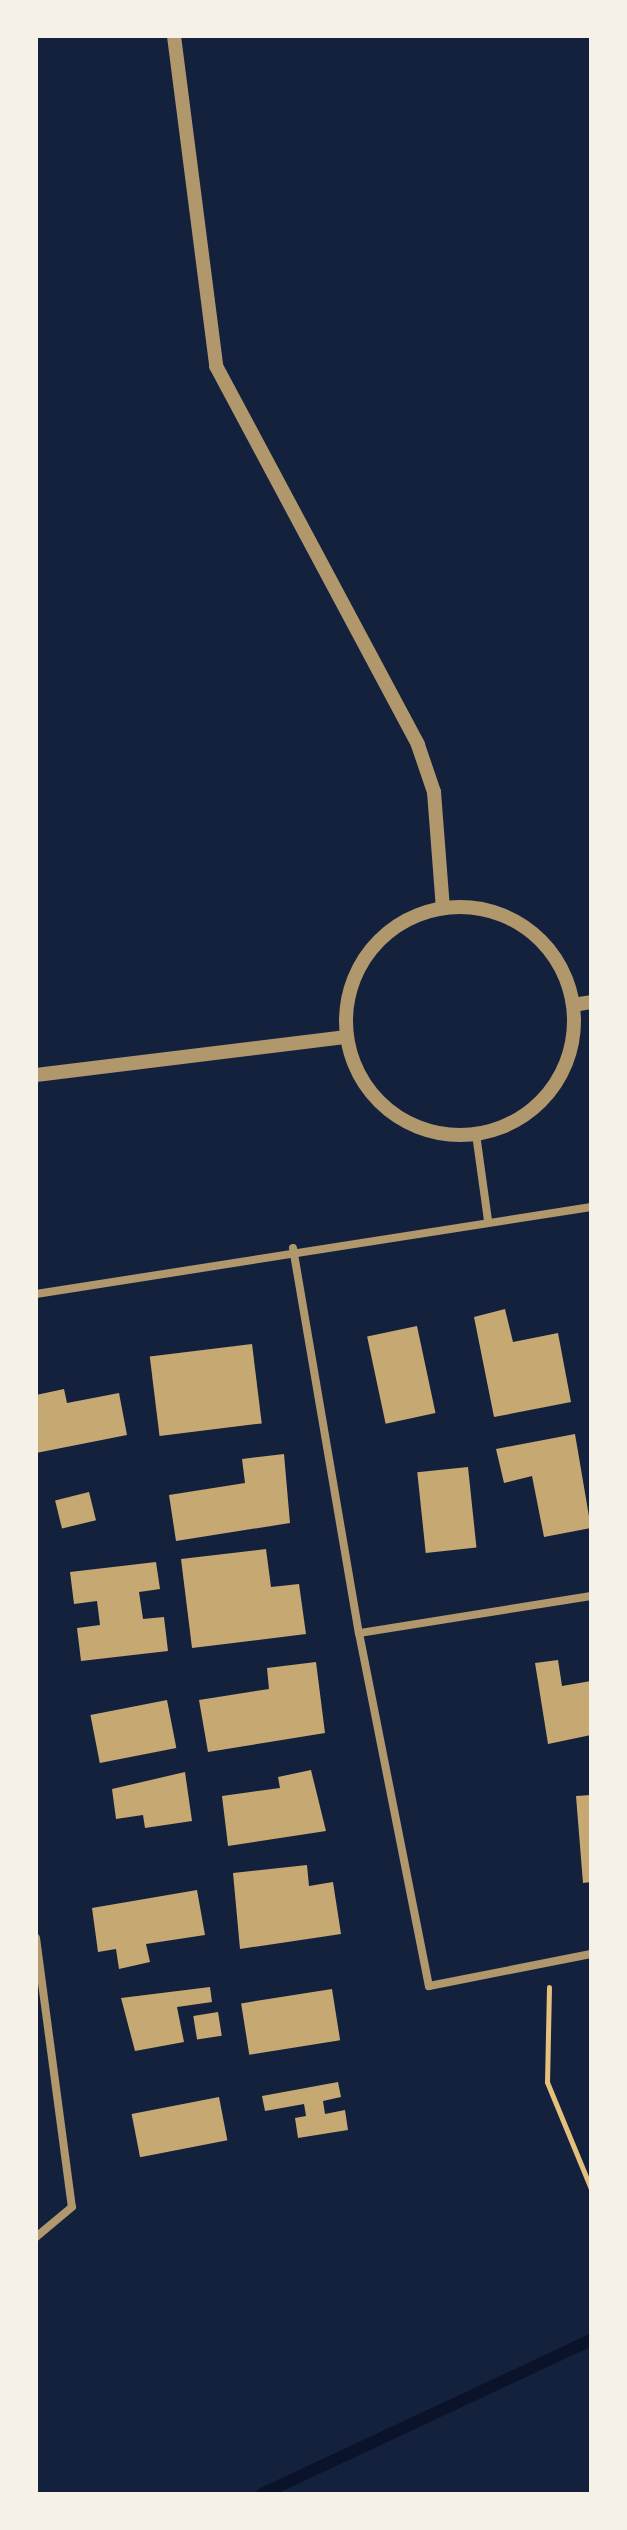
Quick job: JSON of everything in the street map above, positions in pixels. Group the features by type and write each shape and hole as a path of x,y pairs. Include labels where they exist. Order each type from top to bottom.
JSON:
{"street":[{"path":"174,36 216,366 418,745 434,792 443,908"},
{"path":"443,908 494,912 538,938 555,958 573,1005 569,1056 543,1100 501,1128 476,1134 426,1130 392,1112 365,1085 347,1037 348,999 361,963 396,926 443,908"},
{"path":"573,1005 591,1002"},
{"path":"36,1075 347,1037"},
{"path":"476,1134 488,1220"},
{"path":"36,1294 293,1248 591,1207"},
{"path":"293,1248 359,1633 429,1986 591,1954"},
{"path":"359,1633 591,1596"},
{"path":"36,1938 72,2207 36,2237"}],"path":[{"path":"551,1960 547,2082 591,2189"}],"building":[{"path":"505,1309 513,1342 558,1333 571,1402 494,1417 474,1317"},
{"path":"417,1326 436,1413 386,1424 367,1337"},
{"path":"252,1344 262,1423 160,1436 150,1357"},
{"path":"64,1389 67,1403 119,1393 127,1435 36,1453 36,1395"},
{"path":"575,1434 591,1528 544,1537 532,1476 504,1483 496,1449"},
{"path":"284,1454 290,1523 176,1541 169,1495 245,1483 242,1459"},
{"path":"468,1467 476,1548 426,1553 417,1472"},
{"path":"89,1492 96,1520 62,1529 55,1500"},
{"path":"266,1549 271,1587 299,1584 306,1634 192,1648 181,1559"},
{"path":"156,1562 160,1589 139,1592 143,1619 164,1617 168,1651 81,1661 77,1628 100,1625 97,1601 74,1604 70,1572"},
{"path":"558,1660 562,1686 591,1681 591,1735 548,1744 535,1663"},
{"path":"316,1662 325,1733 208,1752 199,1700 269,1689 267,1668"},
{"path":"167,1700 176,1748 100,1763 90,1715"},
{"path":"311,1770 326,1831 228,1846 222,1796 280,1788 278,1777"},
{"path":"185,1772 192,1821 145,1828 143,1815 116,1819 112,1789"},
{"path":"591,1795 591,1882 583,1883 576,1796"},
{"path":"307,1865 309,1886 333,1882 341,1934 240,1949 233,1873"},
{"path":"197,1890 205,1935 146,1944 150,1962 119,1969 116,1949 98,1952 92,1908"},
{"path":"210,1987 212,2002 177,2007 184,2042 135,2051 121,1998"},
{"path":"332,1989 340,2040 249,2055 241,2003"},
{"path":"218,2012 222,2036 197,2040 193,2016"},
{"path":"338,2082 341,2097 323,2101 325,2114 345,2110 348,2130 298,2138 295,2118 306,2116 304,2104 265,2111 262,2096"},
{"path":"219,2097 227,2140 140,2157 132,2114"}],"waterway":[{"path":"262,2494 591,2340"}]}
